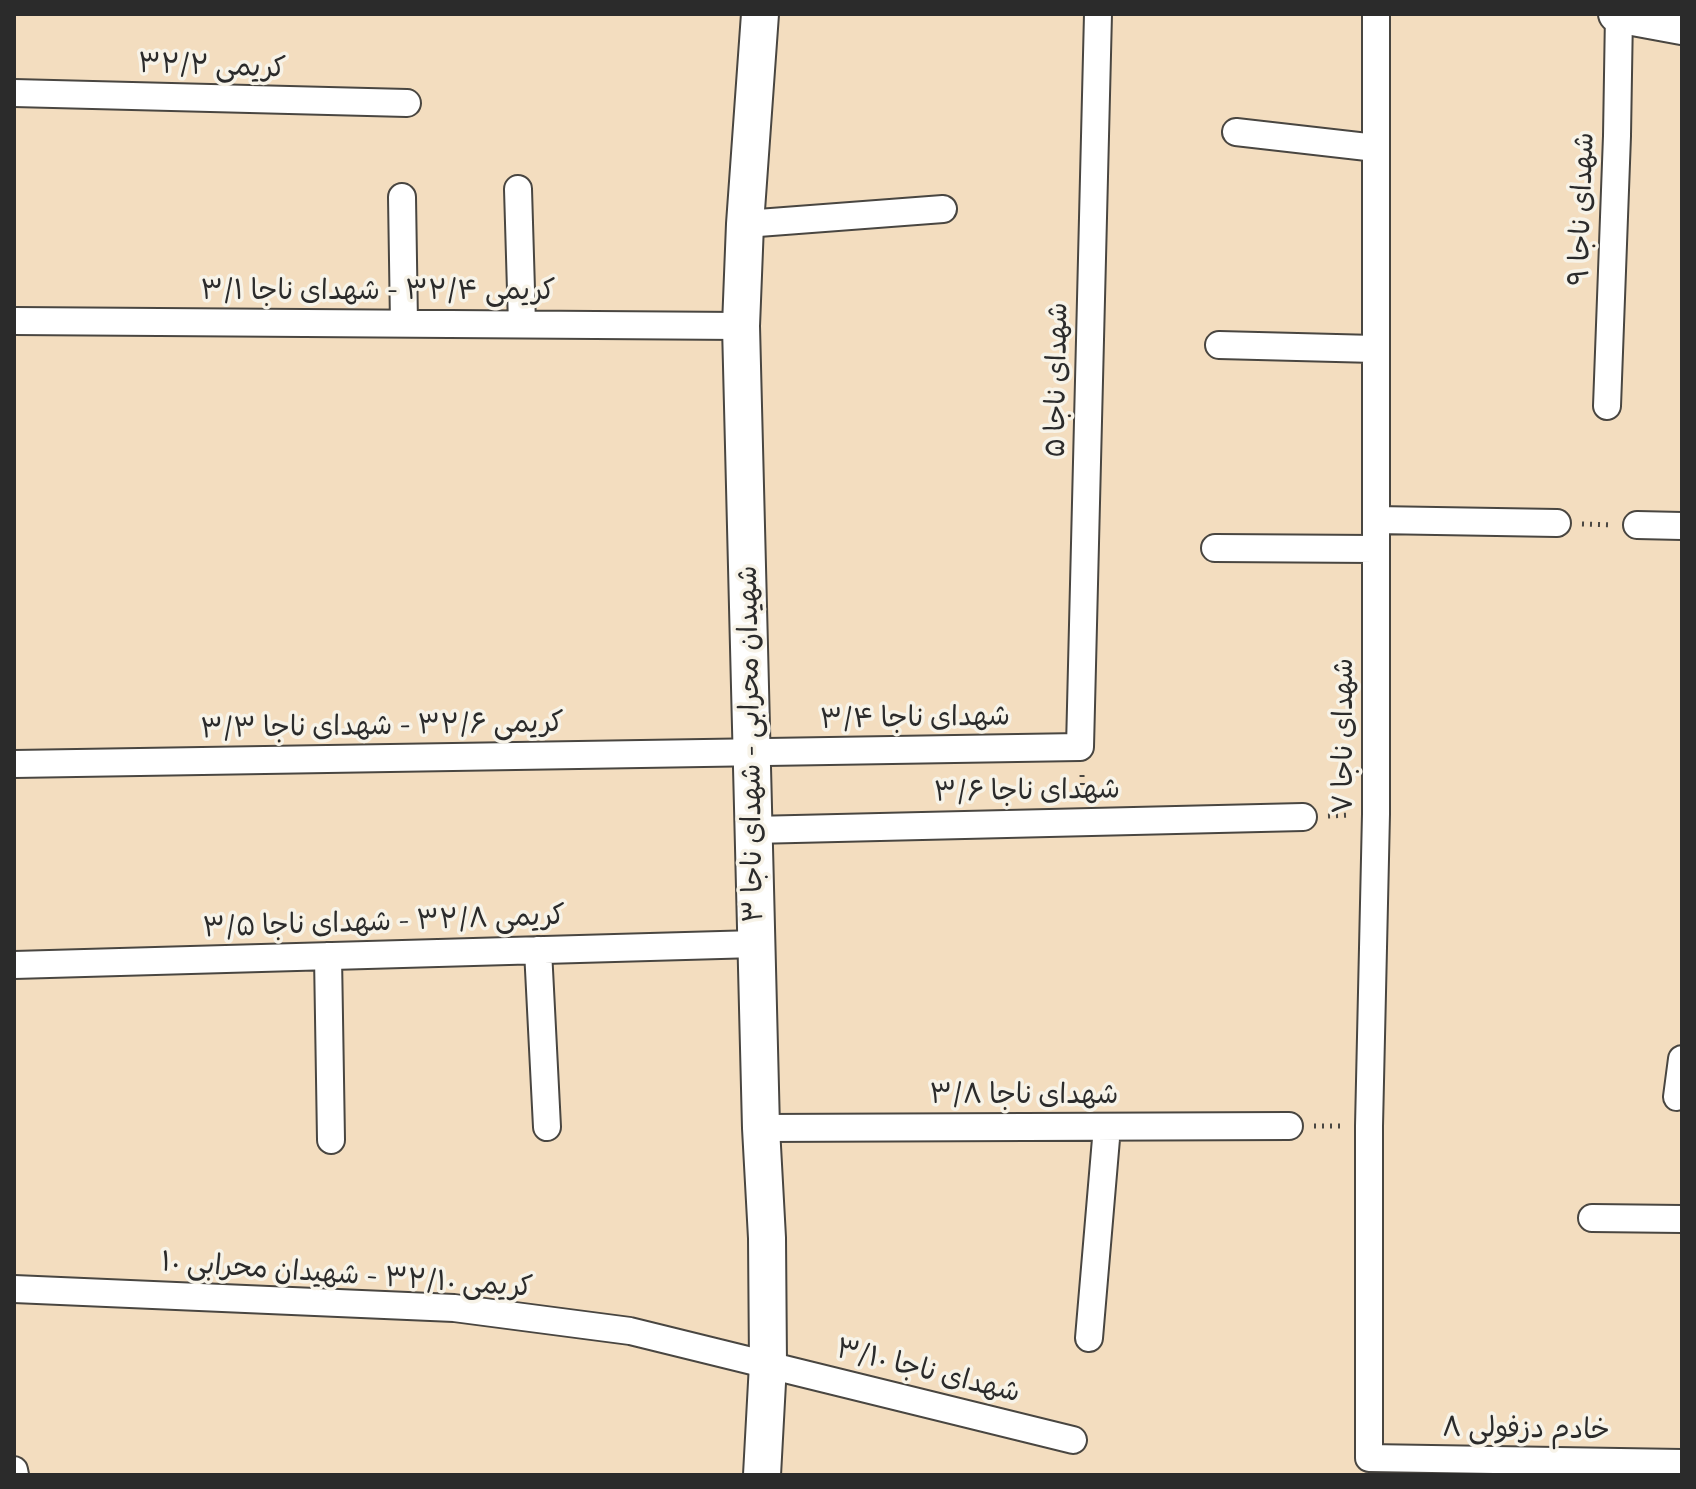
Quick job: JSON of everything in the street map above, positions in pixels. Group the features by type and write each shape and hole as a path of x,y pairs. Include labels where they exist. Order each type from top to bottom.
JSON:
{"street":[{"name":"شهیدان محرابی - شهدای ناجا ۳","path":"760,14 741,326 761,1128 767,1238 768,1364 762,1475"},
{"name":"شهدای ناجا ۵","path":"1080,747 1098,14"},
{"name":"شهدای ناجا ۷","path":"1369,1458 1369,1126 1376,814 1376,14"},
{"path":"1618,14 1682,26"},
{"name":"شهدای ناجا ۹","path":"1607,406 1618,14"},
{"name":"کریمی ۳۲/۲","path":"14,93 407,103"},
{"path":"1236,132 1376,148"},
{"path":"518,189 522,324"},
{"path":"402,197 404,323"},
{"path":"745,224 943,209"},
{"name":"کریمی ۳۲/۴ - شهدای ناجا ۳/۱","path":"14,321 741,326"},
{"path":"1219,345 1375,349"},
{"path":"1376,520 1557,523"},
{"path":"1637,525 1682,526"},
{"path":"1215,548 1375,549"},
{"name":"شهدای ناجا ۳/۴","path":"751,752 1080,747"},
{"name":"کریمی ۳۲/۶ - شهدای ناجا ۳/۳","path":"14,764 751,752"},
{"name":"شهدای ناجا ۳/۶","path":"753,830 1303,817"},
{"name":"کریمی ۳۲/۸ - شهدای ناجا ۳/۵","path":"14,965 756,944"},
{"path":"538,950 547,1127"},
{"path":"328,956 331,1140"},
{"path":"1677,1097 1682,1059"},
{"name":"شهدای ناجا ۳/۸","path":"761,1128 1289,1126"},
{"path":"1089,1338 1107,1127"},
{"path":"1592,1218 1682,1219"},
{"name":"کریمی ۳۲/۱۰ - شهیدان محرابی ۱۰","path":"14,1289 454,1308 630,1331 768,1364"},
{"name":"شهدای ناجا ۳/۱۰","path":"768,1364 1073,1440"},
{"name":"خادم دزفولی ۸","path":"1369,1458 1682,1463"}],"path":[{"path":"1557,523 1637,525"},
{"path":"1080,747 1085,822"},
{"path":"1303,817 1376,814"},
{"path":"1289,1126 1369,1126"}]}
